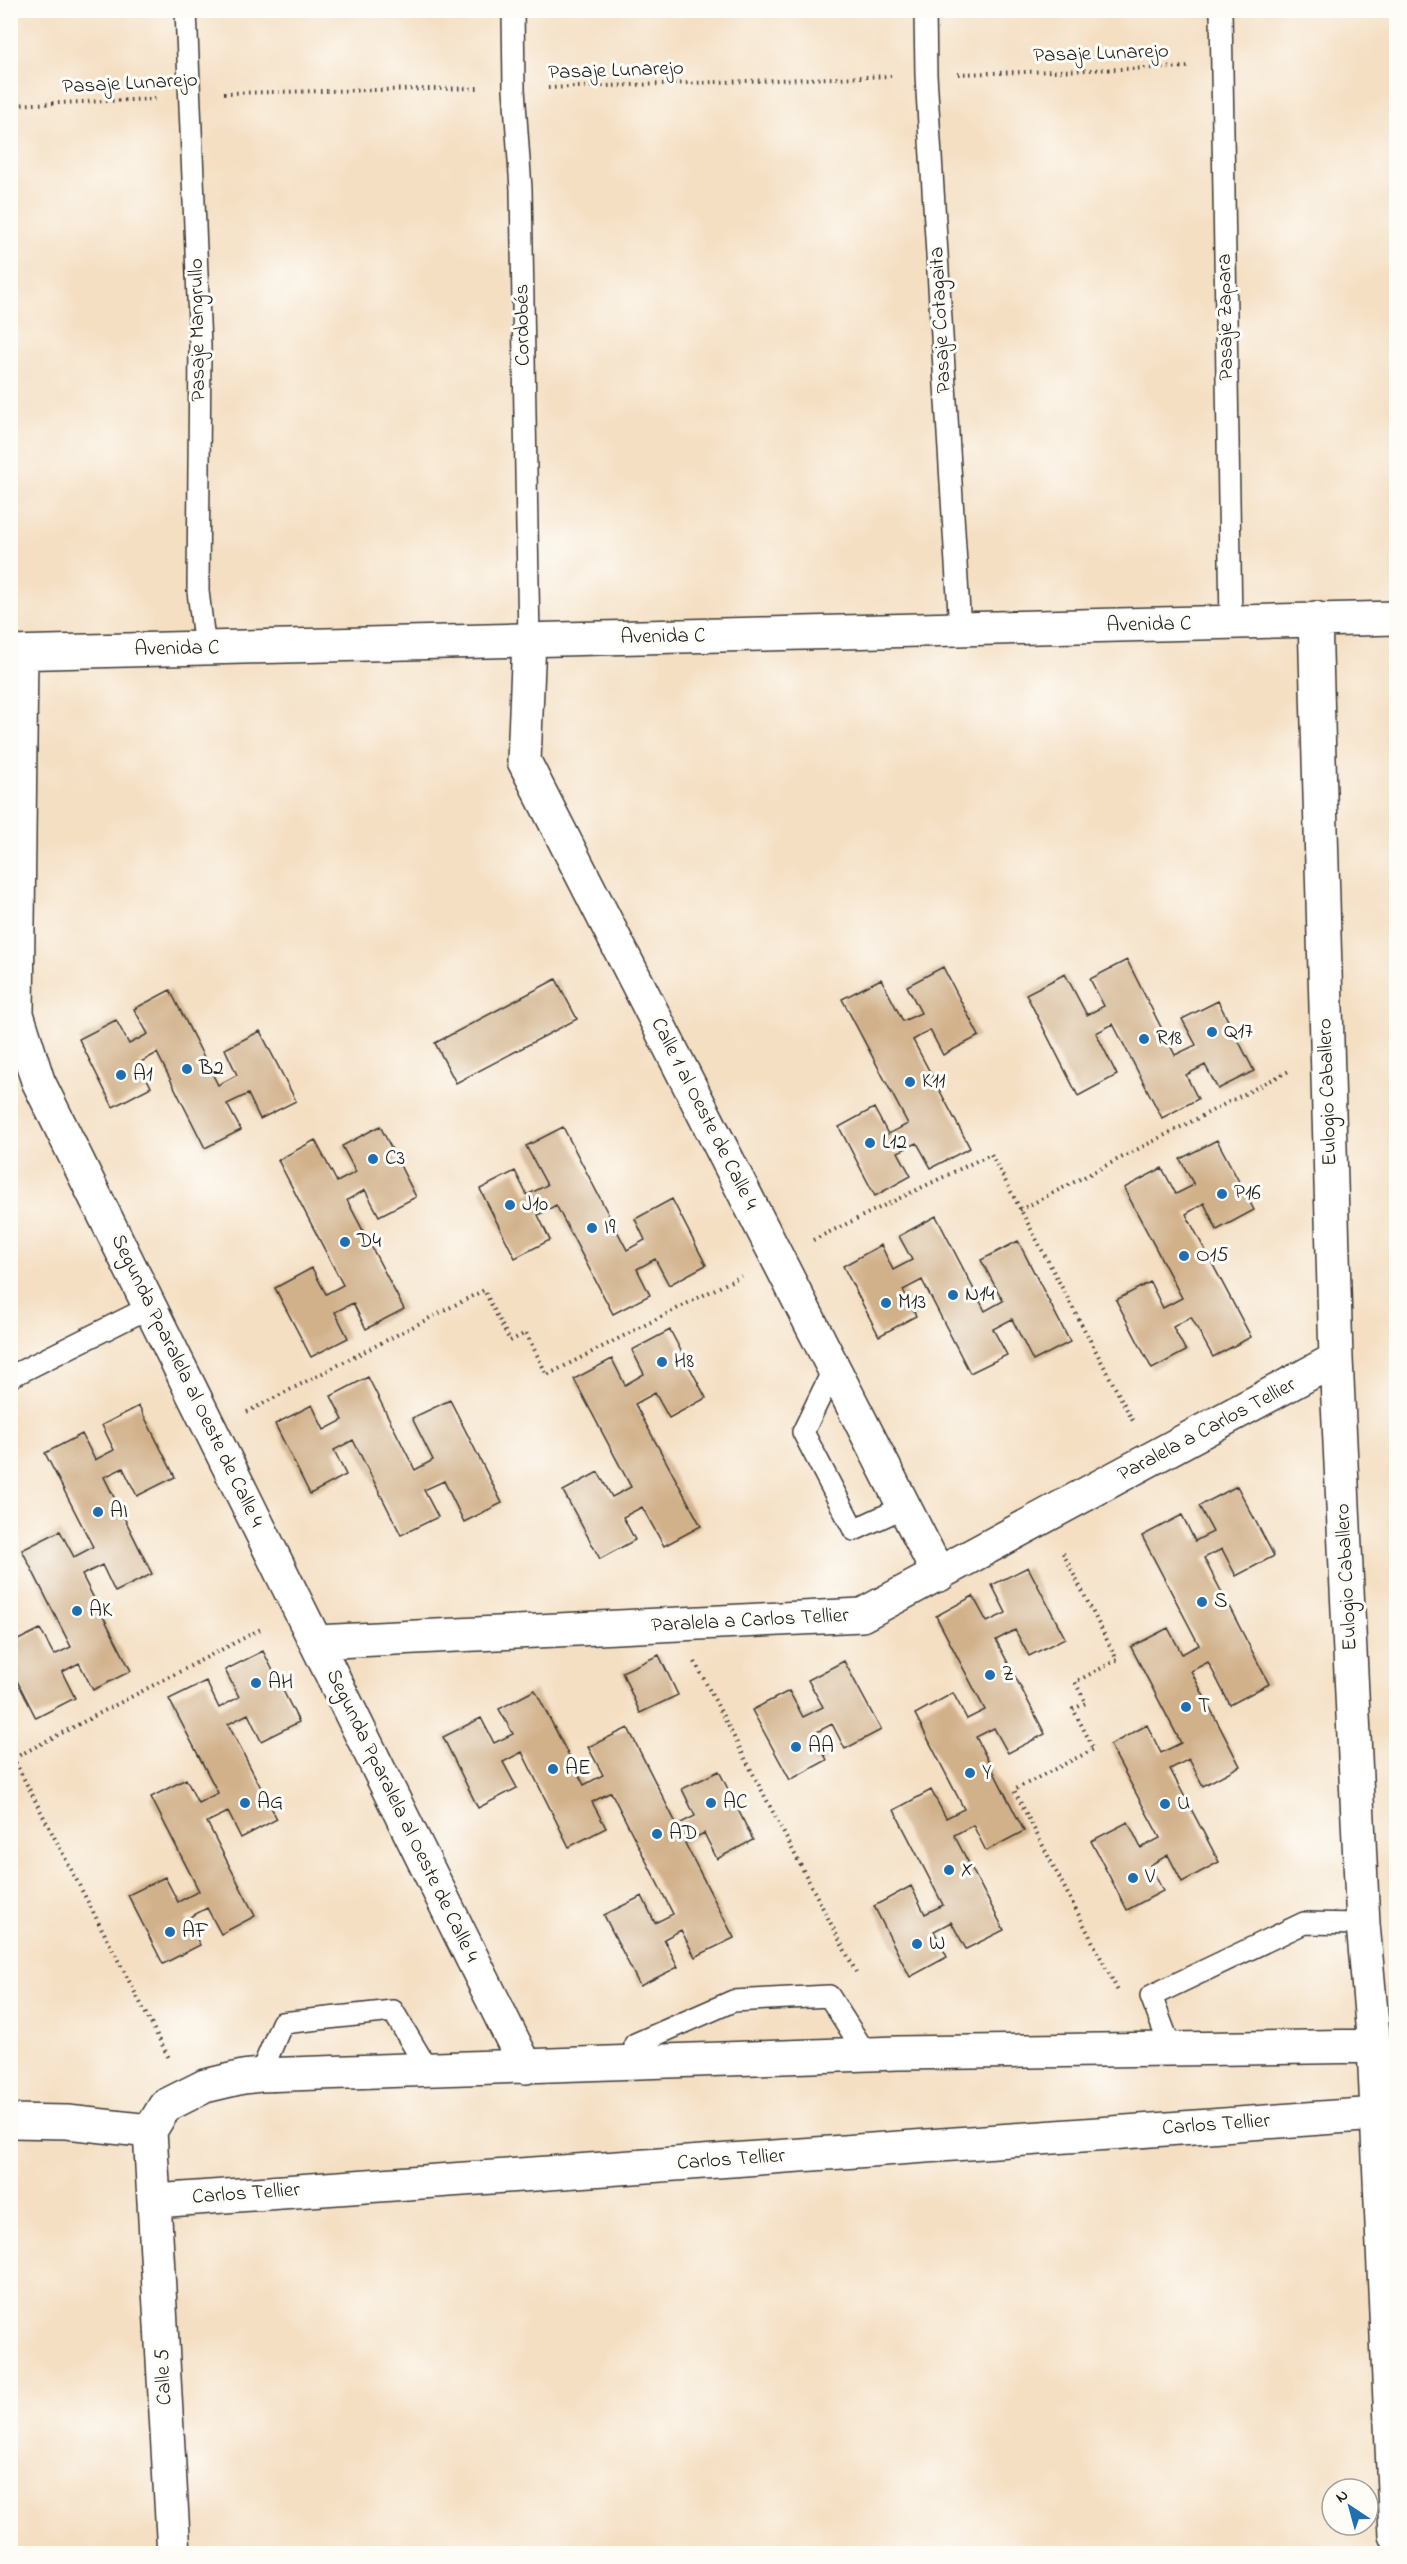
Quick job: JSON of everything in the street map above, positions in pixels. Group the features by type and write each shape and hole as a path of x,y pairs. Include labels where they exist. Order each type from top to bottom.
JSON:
{"street":[{"name":"Avenida C","path":"16,653 1315,618 1396,618"},
{"name":"Eulogio Caballero","path":"1315,618 1336,1359 1364,1924 1383,1997 1374,2046 1396,2535"},
{"name":"Calle 1 al Oeste de Calle 4","path":"529,640 524,761 939,1575"},
{"name":"Segunda Pparalela al Oeste de Calle 4","path":"16,653 16,1014 38,1081 526,2067"},
{"name":"Paralela a Carlos Tellier","path":"316,1642 862,1615 1336,1359"},
{"path":"155,2200 150,2131 165,2106 206,2086 243,2077 866,2054 1374,2046"},
{"name":"Carlos Tellier","path":"155,2200 1377,2114"},
{"path":"10,2121 67,2122 150,2131"},
{"name":"Calle 5","path":"155,2200 174,2553"}],"lane":[{"name":"Pasaje Mangrullo","path":"186,10 200,346 198,591 205,649"},
{"name":"Cordobés","path":"513,10 514,89 521,189 529,640"},
{"name":"Pasaje Cotagaita","path":"925,10 926,75 960,629"},
{"name":"Pasaje Zapara","path":"1221,10 1231,622"},
{"path":"10,1377 150,1307"},
{"path":"834,1368 803,1432 854,1530 904,1507"},
{"path":"1159,2048 1151,1996 1304,1923 1364,1924"},
{"path":"638,2063 634,2044 733,2001 830,1996 866,2054"},
{"path":"260,2075 282,2023 393,2011 428,2070"}],"path":[{"name":"Pasaje Lunarejo","path":"10,105 230,93 454,87 514,89 1222,65"},
{"path":"1020,1210 1327,1052"},
{"path":"211,1430 484,1290 510,1341 526,1334 547,1376 777,1258 991,1154 1153,1459"},
{"path":"1045,1518 1118,1660 1076,1682 1086,1703 1073,1709 1094,1749 1014,1790 1159,2048"},
{"path":"14,1758 300,1609"},
{"path":"675,1624 860,1979"},
{"path":"10,1752 188,2095"}],"building":[{"path":"1127,960 1175,1055 1196,1045 1182,1019 1218,1001 1254,1071 1218,1089 1205,1065 1186,1075 1198,1099 1162,1118 1113,1024 1096,1033 1117,1075 1078,1096 1026,994 1065,974 1087,1015 1104,1006 1090,979"},
{"path":"943,967 979,1036 943,1055 930,1030 913,1040 970,1148 931,1168 917,1143 898,1152 911,1176 875,1196 839,1127 874,1108 888,1134 908,1124 842,999 881,979 903,1021 921,1013 907,986"},
{"path":"556,979 577,1019 456,1083 435,1043"},
{"path":"170,990 218,1085 237,1075 225,1049 260,1031 296,1101 260,1119 248,1094 227,1104 241,1130 205,1148 157,1053 139,1063 151,1087 113,1107 79,1039 116,1020 129,1044 148,1034 134,1009"},
{"path":"380,1126 416,1197 379,1216 365,1190 347,1200 404,1309 366,1329 353,1303 335,1312 348,1338 311,1357 275,1288 312,1268 326,1294 343,1285 278,1160 315,1140 337,1182 356,1172 342,1146"},
{"path":"563,1127 627,1250 645,1240 635,1219 672,1199 706,1265 669,1285 655,1259 637,1269 650,1295 613,1314 556,1205 538,1215 550,1240 515,1258 480,1189 515,1171 527,1195 547,1185 526,1146"},
{"path":"1217,1140 1254,1210 1217,1230 1204,1203 1186,1214 1251,1337 1213,1357 1191,1317 1173,1327 1186,1351 1152,1369 1116,1300 1150,1282 1163,1308 1182,1298 1124,1188 1162,1168 1176,1194 1194,1185 1180,1159"},
{"path":"936,1216 985,1311 1003,1301 981,1260 1018,1241 1070,1342 1033,1361 1012,1319 993,1329 1007,1355 970,1373 922,1280 903,1290 916,1316 879,1336 843,1266 881,1245 893,1270 912,1260 899,1236"},
{"path":"670,1330 706,1398 669,1418 655,1393 635,1404 701,1526 664,1546 642,1507 623,1517 635,1540 600,1559 563,1491 598,1472 612,1497 631,1487 574,1379 612,1359 625,1385 644,1374 632,1350"},
{"path":"368,1377 415,1470 433,1460 412,1418 450,1400 502,1503 464,1522 444,1481 424,1490 438,1517 401,1535 353,1440 334,1450 346,1475 310,1494 275,1424 312,1405 324,1430 343,1420 331,1396"},
{"path":"139,1406 175,1477 137,1496 123,1468 104,1477 152,1574 115,1592 102,1565 82,1575 131,1671 93,1690 79,1663 62,1672 75,1698 36,1718 10,1667 10,1644 40,1629 54,1655 71,1647 22,1550 60,1531 74,1557 93,1547 45,1453 82,1434 95,1460 114,1450 102,1425"},
{"path":"1237,1486 1274,1556 1236,1576 1222,1549 1204,1558 1269,1684 1230,1705 1208,1662 1191,1671 1240,1766 1203,1786 1189,1759 1170,1769 1219,1862 1182,1882 1168,1855 1150,1865 1163,1891 1127,1910 1091,1841 1128,1822 1141,1848 1160,1838 1110,1745 1147,1725 1161,1753 1181,1743 1131,1647 1168,1628 1182,1654 1199,1645 1142,1536 1182,1515 1195,1541 1213,1532 1199,1506"},
{"path":"1028,1567 1065,1638 1029,1656 1015,1630 996,1640 1045,1734 1008,1753 994,1728 976,1737 1024,1831 986,1851 973,1825 954,1835 1004,1930 966,1949 951,1922 934,1931 947,1957 910,1977 874,1906 911,1886 925,1914 943,1905 894,1810 931,1790 946,1818 964,1809 915,1714 953,1693 967,1719 985,1710 936,1616 973,1596 987,1622 1006,1613 992,1585"},
{"path":"263,1651 299,1722 261,1741 248,1714 228,1724 277,1819 241,1838 228,1812 207,1822 255,1916 221,1934 207,1908 186,1919 200,1945 163,1964 128,1895 165,1877 178,1902 199,1891 151,1797 186,1779 198,1803 218,1793 169,1699 206,1681 219,1708 239,1697 225,1670"},
{"path":"659,1655 678,1695 640,1713 622,1672"},
{"path":"844,1661 881,1730 845,1749 832,1724 813,1734 827,1760 790,1780 752,1710 789,1691 803,1717 823,1707 808,1680"},
{"path":"535,1690 584,1785 603,1775 588,1747 628,1728 677,1825 695,1816 682,1789 719,1771 753,1840 717,1859 704,1833 685,1843 734,1938 695,1957 681,1930 664,1939 678,1967 640,1986 604,1915 642,1896 655,1923 673,1914 611,1792 592,1802 606,1828 569,1847 522,1752 503,1762 517,1788 478,1808 443,1737 481,1718 494,1743 513,1734 499,1709"}],"place":[{"name":"Q17","path":"1212,1032"},
{"name":"R18","path":"1144,1039"},
{"name":"B2","path":"187,1069"},
{"name":"A1","path":"121,1075"},
{"name":"K11","path":"910,1082"},
{"name":"L12","path":"870,1143"},
{"name":"C3","path":"373,1159"},
{"name":"P16","path":"1222,1194"},
{"name":"J10","path":"510,1205"},
{"name":"I9","path":"592,1228"},
{"name":"D4","path":"345,1242"},
{"name":"O15","path":"1184,1256"},
{"name":"N14","path":"953,1295"},
{"name":"M13","path":"886,1303"},
{"name":"H8","path":"662,1362"},
{"name":"AI","path":"98,1512"},
{"name":"S","path":"1202,1602"},
{"name":"AK","path":"77,1611"},
{"name":"Z","path":"990,1675"},
{"name":"AH","path":"256,1683"},
{"name":"T","path":"1186,1707"},
{"name":"AA","path":"796,1747"},
{"name":"AE","path":"553,1769"},
{"name":"Y","path":"970,1773"},
{"name":"AG","path":"245,1803"},
{"name":"AC","path":"711,1803"},
{"name":"U","path":"1165,1804"},
{"name":"AD","path":"657,1834"},
{"name":"X","path":"949,1870"},
{"name":"V","path":"1133,1878"},
{"name":"AF","path":"170,1932"},
{"name":"W","path":"917,1944"}]}
